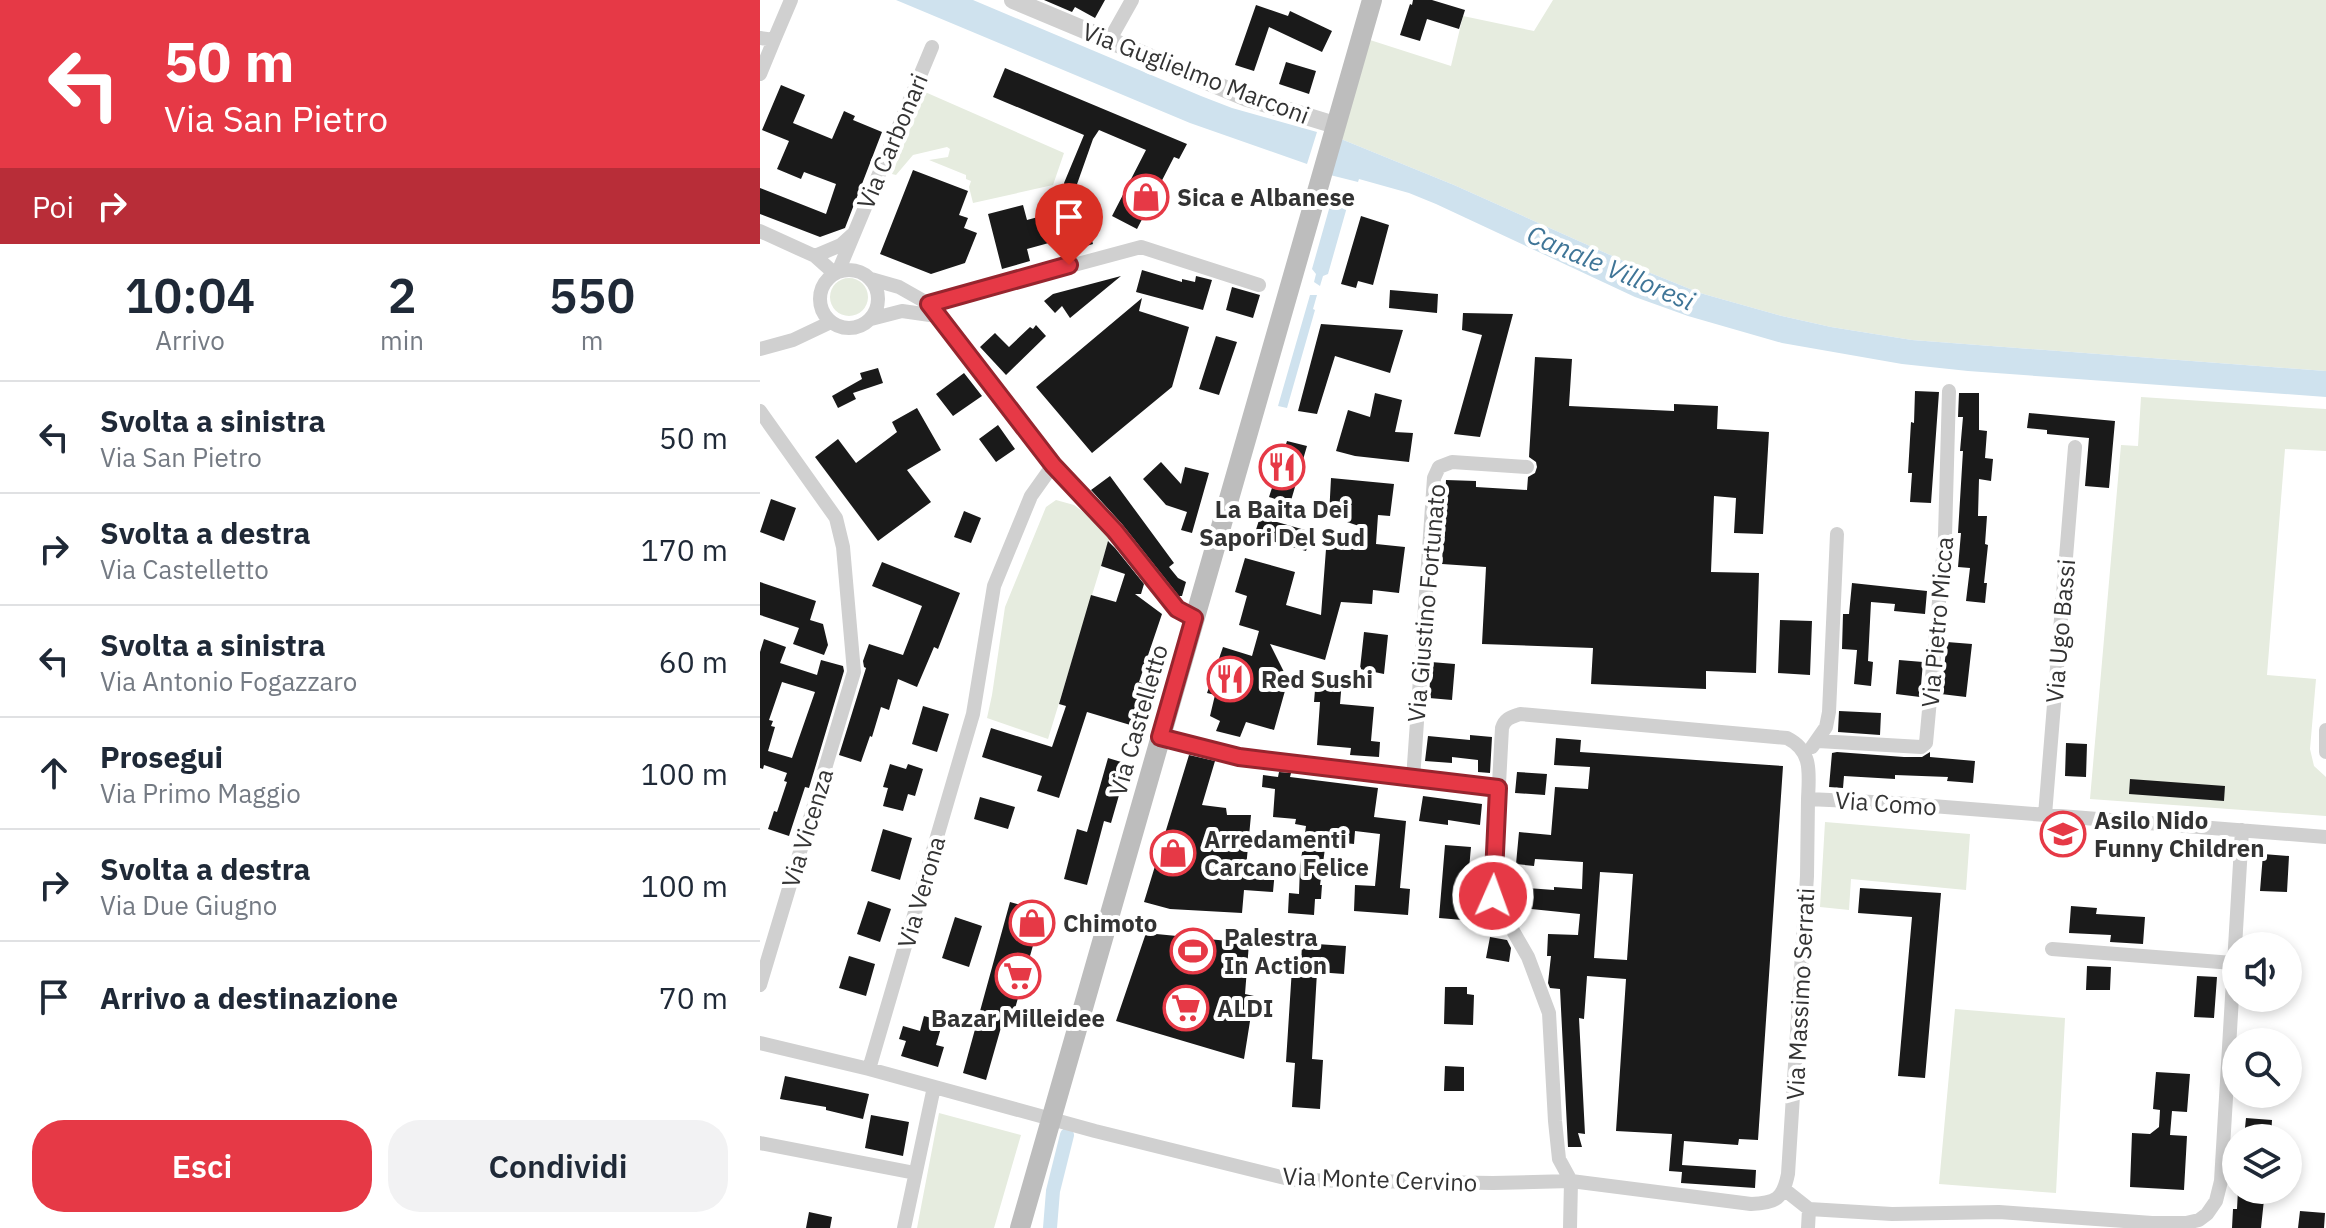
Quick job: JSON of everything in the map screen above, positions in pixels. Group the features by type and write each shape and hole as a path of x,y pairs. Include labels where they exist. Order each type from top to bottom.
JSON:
{"main road":[{"name":"Via Castelletto","path":"1020,1228 1372,0"}],"street":[{"path":"760,74 767,39 791,0"},
{"name":"Via Guglielmo Marconi","path":"1013,0 1333,131"},
{"path":"1109,41 1132,0"},
{"name":"Via Carbonari","path":"834,274 932,47"},
{"path":"760,231 809,253 834,274"},
{"name":"Via Carbonari","path":"809,253 841,245 852,235"},
{"name":"Via Carbonari","path":"852,235 857,271"},
{"path":"871,319 902,311 933,310 1141,247 1259,285"},
{"path":"871,279 878,299 871,319 847,328 831,322 824,315 820,305 823,286 834,274 857,271 871,279 899,287 933,310 1053,465 1115,531 1177,609 1194,618"},
{"path":"760,349 793,340 831,322"},
{"name":"Via Pietro Micca","path":"1818,741 1921,747 1926,743 1945,536 1949,391"},
{"name":"Via Vicenza","path":"760,411 836,518 843,547 854,672 760,985"},
{"name":"Via Ugo Bassi","path":"2045,815 2075,447"},
{"name":"Via Giustino Fortunato","path":"1413,779 1434,478 1439,467 1452,462 1527,467"},
{"name":"Via Verona","path":"869,1069 973,714 994,586 1031,496 1053,465"},
{"path":"1570,1228 1571,1181 1559,1159 1549,1013 1532,967 1493,896 1502,728 1506,720 1520,714 1775,736 1793,741 1806,754 1826,727 1829,712 1837,534"},
{"path":"2326,730 2326,752"},
{"path":"1160,737 1239,757 1498,788"},
{"name":"Via Como","path":"1806,754 1808,799 2326,837"},
{"name":"Via Massimo Serrati","path":"1785,1190 1807,876 1808,799"},
{"path":"2235,932 2242,830"},
{"path":"2052,949 2222,962"},
{"path":"1785,1190 1809,1209 1892,1214 1999,1212 2077,1223 2210,1221 2221,1181 2230,1012"},
{"name":"Via Monte Cervino","path":"760,1043 1293,1180 1571,1181 1751,1204 1769,1203 1785,1190"},
{"path":"904,1228 938,1088"},
{"path":"760,1143 915,1173"},
{"path":"1808,1228 1809,1209"}],"shaded area":[{"path":"1553,0 2326,0 2326,371 1912,340 1782,316 1700,293 1341,139 1370,40 1451,66 1463,16 1534,31"},
{"path":"925,92 1064,153 1053,185 973,203 969,187 971,181 966,179 966,175 929,160 948,157 950,149 947,147 913,155 896,175 892,174"},
{"path":"849,278 863,283 868,297 863,311 849,316 835,311 830,297 835,283"},
{"path":"2141,397 2326,409 2326,451 2285,449 2267,675 2316,679 2310,749 2314,766 2326,777 2326,816 2090,799 2121,445 2138,446"},
{"path":"1056,500 1074,505 1111,533 1048,739 987,718 1005,607 1046,507"},
{"path":"1825,822 1970,834 1966,890 1851,879 1849,910 1820,907"},
{"path":"1955,1009 2065,1018 2056,1193 1939,1184"},
{"path":"939,1113 1021,1135 994,1228 917,1228"}],"water":[{"path":"896,0 973,0 1232,108 1317,132 1307,164 1190,123"},
{"name":"Canale Villoresi","path":"1341,139 1700,293 1782,316 1912,340 2326,371 2326,397 1968,371 1902,364 1782,343 1635,297 1409,193 1359,179 1358,182 1330,175"},
{"path":"1340,190 1349,193 1349,200 1328,274 1323,276 1320,286 1314,282 1316,274 1312,269 1333,195 1338,197"},
{"path":"1310,295 1317,295 1315,310 1287,408 1278,406"}],"building":[{"path":"1044,0 1105,0 1095,18 1075,7 1072,12"},
{"path":"1413,0 1432,0 1465,10 1459,29 1427,19 1420,41 1400,35"},
{"path":"1256,5 1288,16 1290,11 1332,31 1322,52 1269,27 1254,71 1235,65"},
{"path":"1286,62 1316,71 1309,94 1279,84"},
{"path":"1005,68 1187,144 1179,159 1174,157 1137,229 1112,216 1146,150 1099,130 1076,187 1093,244 1080,248 1064,183 1084,135 993,97"},
{"path":"781,85 805,95 793,123 832,139 844,111 855,116 853,120 882,132 845,228 820,237 760,214 760,188 826,214 836,184 804,172 801,179 777,169 789,141 762,130"},
{"path":"913,170 968,191 959,215 968,218 964,228 977,233 965,263 931,274 880,254"},
{"path":"1023,205 1027,220 1049,214 1056,241 1027,249 1030,261 1002,269 988,214"},
{"path":"1361,216 1389,225 1373,285 1358,281 1356,288 1341,284"},
{"path":"1142,270 1182,282 1182,279 1195,282 1196,276 1212,280 1203,310 1136,292"},
{"path":"1121,276 1070,318 1062,306 1055,313 1044,301 1053,294"},
{"path":"1232,287 1260,295 1253,318 1226,310"},
{"path":"1390,290 1438,294 1437,313 1389,308"},
{"path":"1142,298 1139,311 1189,327 1172,387 1092,453 1036,387"},
{"path":"1463,313 1513,314 1480,437 1454,434 1482,335 1462,330"},
{"path":"1321,324 1403,330 1390,373 1335,356 1317,414 1298,411"},
{"path":"1036,325 1046,336 1006,375 980,347 995,333 1009,347"},
{"path":"1216,336 1237,342 1219,395 1199,389"},
{"path":"1535,357 1572,359 1569,406 1674,411 1674,404 1718,406 1717,429 1769,432 1763,534 1734,533 1736,498 1714,496 1711,572 1759,573 1756,673 1706,671 1706,689 1591,684 1593,648 1482,644 1486,567 1442,564 1446,480 1476,481 1476,487 1527,490 1528,477 1535,473 1537,467 1529,457"},
{"path":"878,368 883,383 853,393 856,399 838,408 832,396 862,379 860,373"},
{"path":"964,373 982,396 953,416 936,394"},
{"path":"1915,391 1939,392 1931,503 1910,502 1912,473 1908,473"},
{"path":"1375,393 1402,400 1395,432 1413,433 1409,462 1336,451 1348,410 1370,417"},
{"path":"1959,393 1979,393 1979,430 1987,431 1985,458 1993,459 1991,481 1979,479 1978,516 1987,516 1985,603 1966,601 1970,568 1958,567 1963,451 1960,451 1963,417 1958,417"},
{"path":"917,408 941,450 907,470 931,502 878,541 815,457 838,439 856,463 897,432 892,422"},
{"path":"2029,413 2115,421 2109,488 2085,486 2089,438 2047,434 2047,430 2027,428"},
{"path":"998,425 1015,449 996,462 979,439"},
{"path":"1287,441 1307,446 1290,504 1269,497"},
{"path":"1161,462 1181,484 1185,467 1209,473 1192,533 1181,530 1187,512 1166,505 1143,479"},
{"path":"1110,476 1174,563 1169,567 1186,582 1182,596 1091,490"},
{"path":"1331,478 1394,484 1390,516 1378,515 1376,544 1405,547 1399,593 1373,590 1372,604 1341,602 1325,660 1270,644 1288,680 1274,730 1246,722 1240,737 1216,731 1220,721 1210,716 1215,695 1207,693 1223,647 1252,656 1259,631 1239,625 1247,596 1235,592 1245,558 1295,572 1286,605 1321,615 1327,536 1360,545 1365,528 1329,516"},
{"path":"771,499 796,508 784,541 760,532"},
{"path":"964,511 981,518 971,543 954,537"},
{"path":"1260,517 1312,532 1306,551 1254,536"},
{"path":"1108,541 1144,584 1141,594 1135,594 1162,614 1139,682 1149,685 1137,727 1087,712 1059,798 1037,791 1042,776 982,757 991,728 1052,747 1066,706 1059,704 1091,595 1116,602 1125,574 1101,566"},
{"path":"882,562 960,593 938,649 934,647 917,687 898,679 889,710 881,707 861,762 839,755 866,668 863,661 869,644 903,655 922,606 872,586"},
{"path":"760,582 816,601 810,620 823,624 828,645 824,655 793,644 799,628 760,615"},
{"path":"1852,583 1927,591 1925,614 1894,611 1895,604 1871,602 1868,661 1873,662 1871,686 1854,684 1857,650 1842,649 1843,614 1849,614"},
{"path":"1780,620 1812,621 1810,675 1778,673"},
{"path":"1364,632 1388,635 1384,674 1360,669"},
{"path":"764,639 786,647 780,663 817,675 821,660 843,666 844,671 809,788 805,787 789,836 768,829 774,811 777,812 787,773 764,765 763,769 760,768 760,652","holes":["782,682 815,692 792,758 768,751 775,727 769,720"]},
{"path":"1947,642 1972,644 1966,697 1941,694"},
{"path":"1899,660 1923,662 1920,697 1896,694"},
{"path":"1431,662 1455,664 1452,700 1429,698"},
{"path":"1316,678 1342,680 1340,704 1374,707 1371,741 1380,742 1379,757 1350,755 1351,748 1317,745 1320,702 1314,702"},
{"path":"923,706 949,714 937,752 912,744"},
{"path":"1839,711 1881,713 1880,735 1838,732"},
{"path":"1470,735 1492,737 1490,773 1478,772 1478,760 1452,757 1452,763 1425,761 1428,736 1470,740"},
{"path":"1556,738 1581,740 1580,752 1783,766 1758,1140 1739,1139 1738,1145 1684,1141 1682,1165 1756,1170 1755,1188 1681,1183 1682,1172 1669,1171 1672,1134 1616,1131 1626,979 1587,976 1584,1019 1579,1018 1585,1134 1578,1133 1582,1147 1568,1147 1560,989 1550,988 1548,983 1551,956 1547,956 1548,934 1578,935 1580,914 1512,907 1514,887 1582,889 1583,862 1535,859 1534,866 1516,864 1519,832 1551,835 1555,787 1588,789 1590,767 1554,765","holes":["1600,872 1633,874 1627,960 1594,958"]},
{"path":"2066,743 2087,744 2086,777 2065,776"},
{"path":"1930,752 1930,757 1975,761 1973,783 1947,781 1948,777 1895,775 1895,779 1844,776 1843,788 1829,787 1832,753 1922,757"},
{"path":"1189,755 1215,761 1202,805 1226,808 1227,815 1251,815 1246,868 1275,870 1273,892 1244,890 1242,913 1170,909 1144,902"},
{"path":"1108,758 1128,764 1111,823 1104,821 1087,885 1064,879 1077,829 1087,832"},
{"path":"890,764 906,769 908,764 923,769 915,796 908,794 903,811 883,806 888,788 883,787"},
{"path":"1279,772 1291,773 1290,777 1378,788 1374,817 1406,821 1400,888 1410,889 1408,915 1354,911 1355,885 1375,886 1380,834 1355,831 1354,844 1326,841 1321,899 1315,899 1314,915 1288,913 1289,893 1299,894 1306,826 1295,824 1296,819 1273,817 1275,789 1262,787 1263,775 1278,777"},
{"path":"1517,772 1547,774 1545,795 1515,793"},
{"path":"2130,779 2225,786 2224,801 2129,794"},
{"path":"1423,796 1482,804 1480,825 1448,820 1448,825 1419,821"},
{"path":"980,797 1015,807 1008,829 974,819"},
{"path":"883,829 912,838 900,880 871,871"},
{"path":"1445,845 1471,847 1463,920 1439,918"},
{"path":"2263,854 2289,856 2287,892 2260,891"},
{"path":"1860,888 1941,893 1925,1078 1898,1076 1912,917 1858,913"},
{"path":"868,901 891,909 880,942 857,934"},
{"path":"1010,902 1032,908 1033,904 1044,907 1012,1019 1004,1017 986,1080 963,1073"},
{"path":"2071,906 2097,908 2096,914 2145,917 2143,944 2110,942 2111,935 2069,933"},
{"path":"955,917 982,926 969,967 942,958"},
{"name":"ALDI","path":"1146,933 1249,943 1245,994 1254,996 1244,1059 1116,1021"},
{"path":"1490,937 1507,940 1511,948 1509,962 1486,958"},
{"path":"1302,943 1346,946 1344,974 1317,972 1312,1059 1323,1060 1320,1109 1292,1107 1295,1063 1286,1062 1292,968 1301,968"},
{"path":"849,956 875,964 866,996 839,988"},
{"path":"2087,966 2111,967 2110,990 2086,990"},
{"path":"2197,976 2217,977 2214,1018 2194,1017"},
{"path":"1445,987 1467,987 1467,994 1474,995 1473,1025 1444,1024"},
{"path":"924,1016 943,1021 936,1045 944,1047 938,1067 901,1056 906,1041 899,1039 903,1026 920,1031"},
{"path":"1445,1066 1464,1067 1464,1091 1444,1091"},
{"path":"2156,1072 2190,1074 2187,1112 2172,1111 2170,1135 2187,1136 2184,1190 2130,1187 2132,1133 2150,1134 2159,1127 2160,1110 2153,1109"},
{"path":"785,1076 869,1094 863,1119 826,1110 826,1107 780,1099"},
{"path":"871,1115 909,1122 903,1156 865,1148"},
{"path":"2246,1118 2272,1120 2272,1124 2245,1124"},
{"path":"2237,1204 2264,1204 2261,1228 2232,1228 2233,1209 2237,1209"},
{"path":"2300,1211 2325,1213 2324,1228 2298,1228"},
{"path":"809,1212 832,1217 830,1228 806,1228"}],"waterway":[{"path":"1050,1228 1053,1191 1067,1135"}],"place":[{"name":"Sica e Albanese","path":"1146,197"},
{"name":"La Baita Dei Sapori Del Sud","path":"1282,467"},
{"name":"Red Sushi","path":"1230,679"},
{"name":"Asilo Nido Funny Children","path":"2063,834"},
{"name":"Arredamenti Carcano Felice","path":"1173,853"},
{"name":"Chimoto","path":"1032,923"},
{"name":"Palestra In Action","path":"1193,951"},
{"name":"Bazar Milleidee","path":"1018,976"},
{"name":"ALDI","path":"1186,1008"}],"route":[{"path":"1069,265 929,304 1053,465 1115,531 1177,609 1194,618 1160,737 1239,757 1498,788 1493,896"}]}
